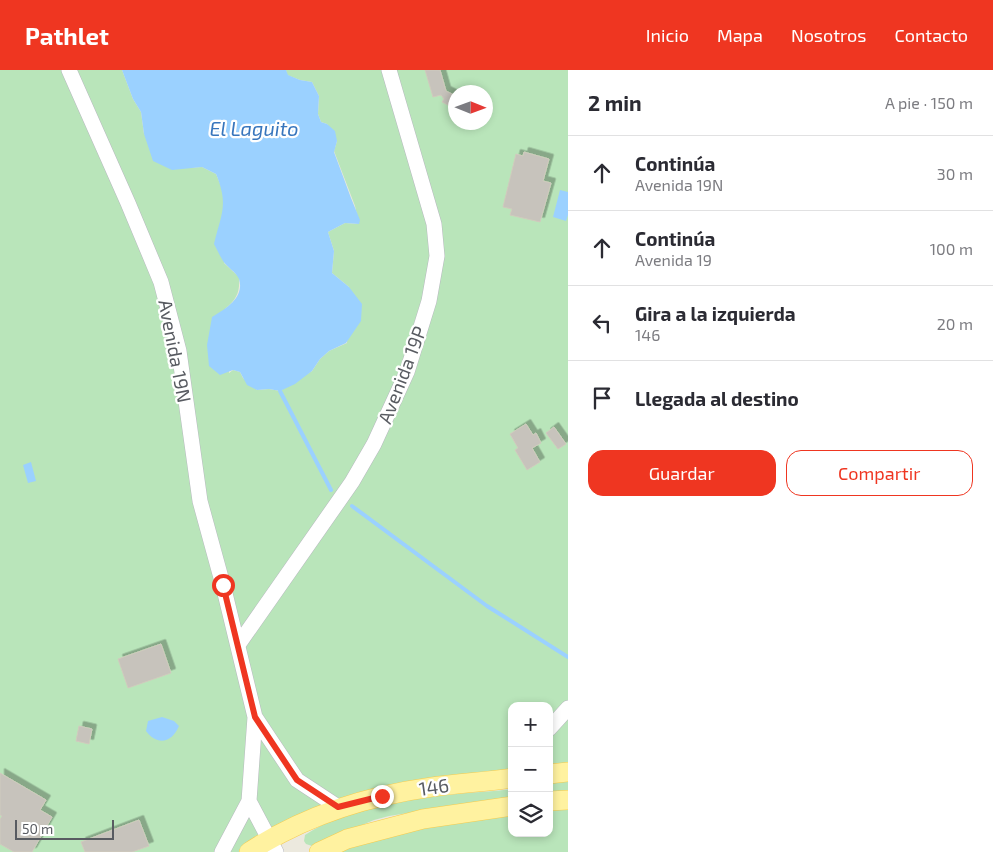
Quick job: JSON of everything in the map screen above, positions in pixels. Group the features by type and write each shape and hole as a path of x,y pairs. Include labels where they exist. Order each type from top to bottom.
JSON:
{"main road":[{"path":"553,774 568,772"},
{"name":"146","path":"249,852 273,845 338,807 432,786 508,775"},
{"path":"553,801 568,800"},
{"name":"146","path":"319,852 346,839 422,819 508,807"}],"street":[{"name":"Avenida 19N","path":"69,70 161,282 179,351 200,501 255,717"},
{"name":"Avenida 19P","path":"238,645 352,482 374,444 407,372 429,301 437,256 434,224 389,70"},
{"path":"553,724 568,708"},
{"path":"255,717 297,780 338,807"},
{"path":"222,852 249,801 255,717"},
{"path":"253,763 278,751"},
{"path":"249,801 273,845"}],"green space":[{"name":"El Laguito","path":"0,70 122,70 133,99 141,112 144,134 188,168 202,167 216,174 223,191 224,263 239,277 237,295 225,309 229,373 233,370 240,372 243,378 257,390 269,389 280,391 312,371 320,359 329,351 347,343 349,287 332,273 334,251 328,232 345,223 359,224 355,206 334,151 337,141 327,124 321,122 318,114 319,96 312,82 287,75 286,70 568,70 568,772 553,774 553,702 508,702 508,779 382,796 249,852 0,852"},
{"path":"568,780 568,793 553,795 553,782"},
{"path":"508,789 508,799 389,816 374,820 312,846 304,841 305,835 341,817 383,805 446,795"},
{"path":"568,800 568,852 319,852 508,807 508,837 553,837 553,801"}],"water":[{"name":"El Laguito","path":"122,70 286,70 288,75 312,82 319,96 318,114 321,122 327,124 335,131 337,141 334,152 360,220 359,224 345,223 328,232 334,251 332,273 349,287 362,304 361,321 346,343 329,351 320,359 312,371 295,384 280,391 269,389 257,390 247,385 240,372 233,370 220,375 209,366 207,345 212,317 233,302 237,297 240,286 238,276 223,261 214,244 223,202 220,185 216,174 202,167 172,170 153,161 144,134 141,112 133,99"},
{"path":"560,190 568,192 568,215 566,221 553,217"},
{"path":"31,462 36,481 28,483 23,465"},
{"path":"162,717 174,721 179,726 176,732 168,739 159,740 150,736 146,731 148,721"}],"building":[{"path":"425,70 440,70 446,91 448,92 448,105 442,102 444,99 441,95 433,97"},
{"path":"524,152 549,159 543,181 551,183 540,222 510,215 512,209 503,207 516,154 523,156"},
{"path":"526,424 533,435 536,433 541,443 532,448 540,462 527,470 515,450 518,448 510,434"},
{"path":"554,427 566,444 558,449 546,433"},
{"path":"161,644 171,673 128,688 118,659"},
{"path":"79,726 92,729 89,744 76,741"},
{"path":"0,773 46,800 40,810 52,817 32,852 14,852 0,844 0,819 2,816 0,815"},
{"path":"139,820 149,846 132,852 85,852 81,842"}],"waterway":[{"path":"280,391 331,490"},
{"path":"352,506 487,606 568,657"}],"route":[{"path":"223,585 255,717 297,780 338,807 382,796"}]}
